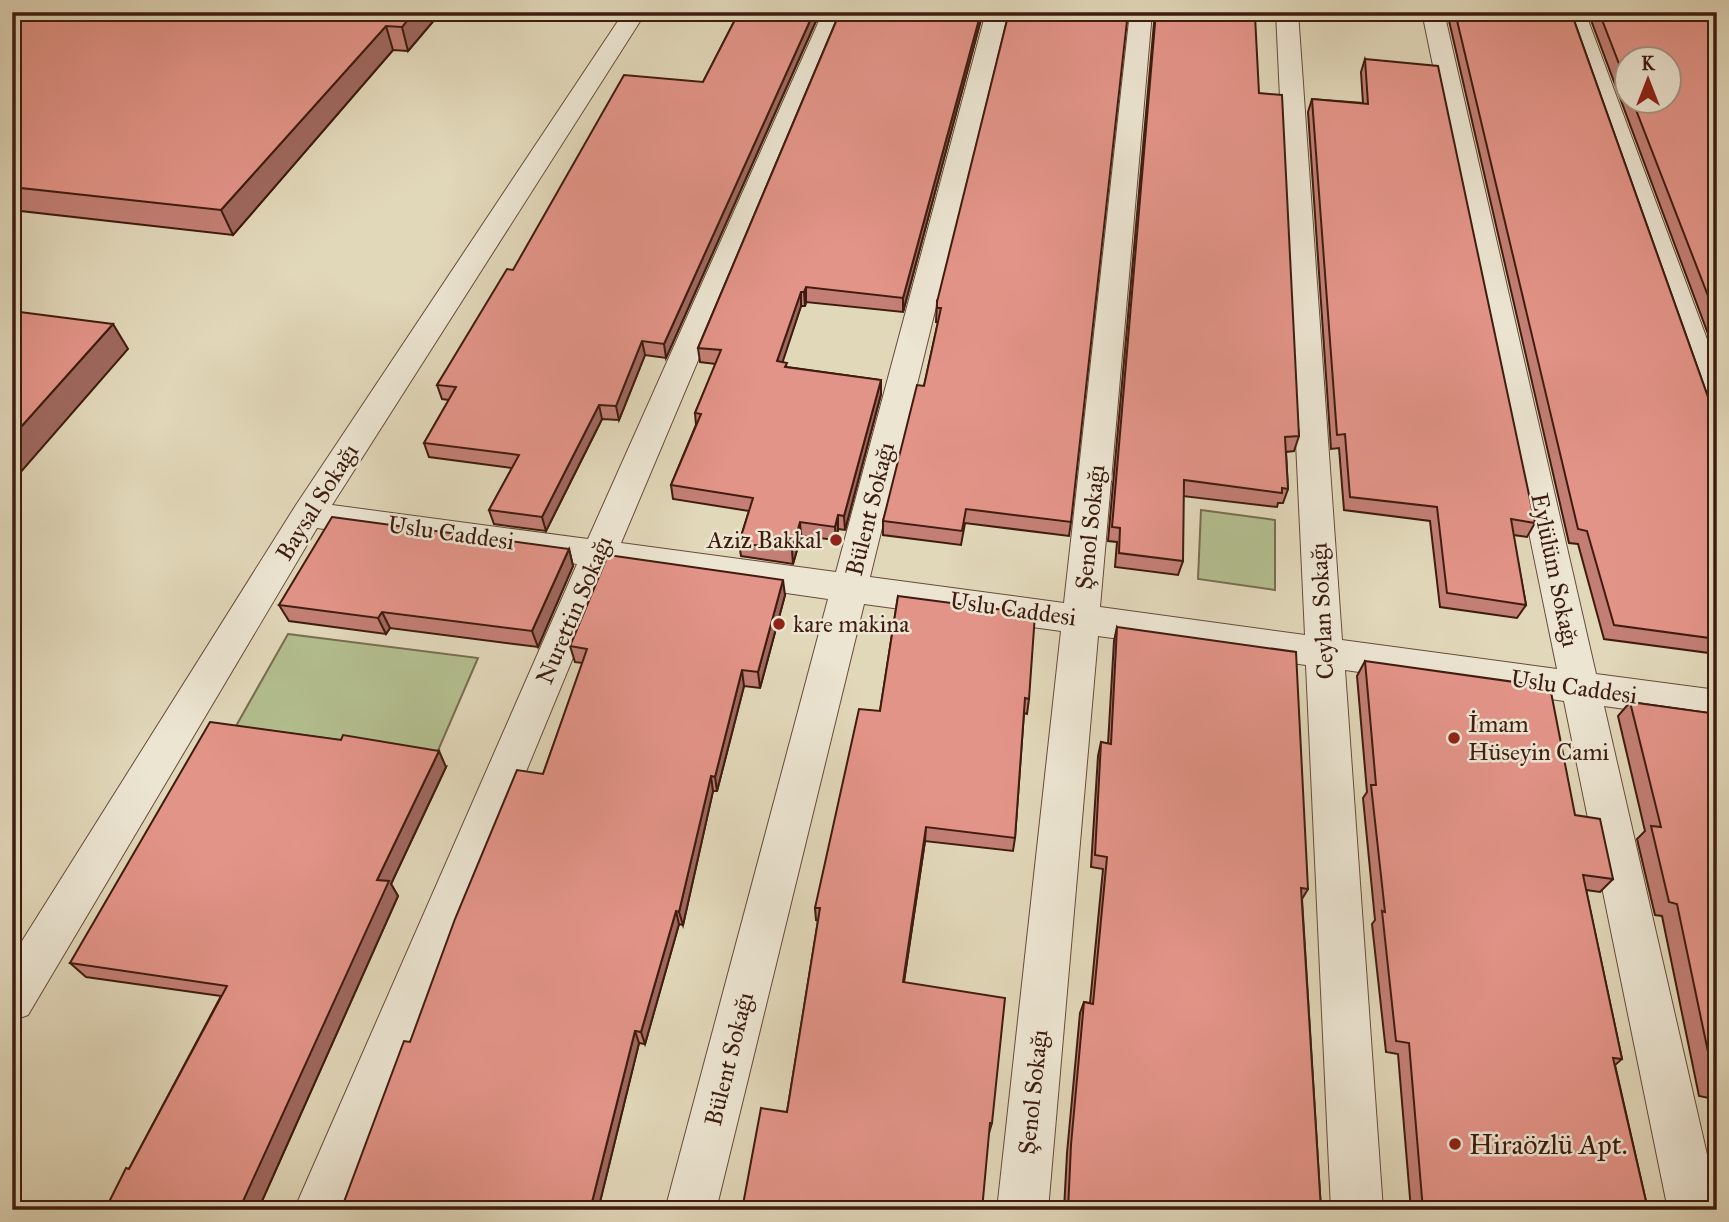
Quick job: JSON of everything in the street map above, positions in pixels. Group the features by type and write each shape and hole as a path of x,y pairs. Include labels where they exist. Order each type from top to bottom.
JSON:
{"street":[{"name":"Baysal Sokağı","path":"12,999 308,514 635,12"},
{"name":"Nurettin Sokağı","path":"319,1210 599,553 834,12"},
{"name":"Bülent Sokağı","path":"690,1210 997,12"},
{"name":"Şenol Sokağı","path":"1022,1210 1141,12"},
{"name":"Ceylan Sokağı","path":"1287,12 1357,1210"},
{"name":"Eylülüm Sokağı","path":"1433,12 1694,1210"},
{"path":"1574,12 1717,410"},
{"name":"Uslu Caddesi","path":"308,514 1717,706"}],"green space":[{"path":"1201,510 1275,520 1275,590 1198,579"},
{"path":"288,634 478,658 437,753 236,726"}],"building":[{"path":"12,12 414,12 402,27 386,26 221,210 12,187"},
{"path":"739,12 814,12 664,344 642,341 616,406 599,405 542,517 489,510 519,455 424,443 456,387 437,385 507,269 513,270 624,75 703,82"},
{"path":"840,12 981,12 903,298 806,287 804,292 801,292 777,361 787,363 785,367 881,380 844,516 838,515 835,527 800,522 792,550 739,543 753,498 671,485 701,414 695,413 721,350 698,348"},
{"path":"1009,12 1128,12 1071,522 966,509 962,531 883,521 917,385 924,386 941,308 937,308 937,302"},
{"path":"1156,12 1219,12 1255,16 1259,93 1282,95 1299,436 1285,437 1288,489 1282,488 1282,493 1184,480 1183,561 1119,553 1120,528 1112,527"},
{"path":"1455,12 1571,12 1708,397 1717,407 1717,639 1614,625 1587,531 1578,529"},
{"path":"1599,12 1717,12 1717,319 1638,116 1684,116 1684,46 1614,46 1614,51"},
{"path":"1365,59 1438,66 1535,523 1511,519 1526,605 1447,593 1437,507 1350,497 1345,434 1337,435 1312,99 1368,104"},
{"path":"12,311 113,324 12,437"},
{"path":"332,517 569,549 532,631 382,612 378,618 279,605"},
{"path":"608,555 783,580 758,672 742,670 715,777 711,776 679,912 676,911 641,1032 635,1031 590,1210 341,1210 404,1041 410,1042 455,919 517,770 543,774 587,649 570,646"},
{"path":"898,596 1035,614 1029,699 1025,698 1015,838 926,827 903,982 1005,998 982,1210 742,1210 761,1108 787,1112 820,908 815,908 859,709 880,711"},
{"path":"1117,627 1296,652 1308,889 1301,888 1321,1210 1068,1210 1084,1002 1093,1004 1107,857 1095,855 1101,742 1111,744"},
{"path":"1365,661 1550,687 1575,815 1600,819 1613,879 1583,875 1622,1059 1613,1058 1648,1210 1423,1210 1409,1043 1396,1041 1382,911 1385,912 1371,785 1376,785"},
{"path":"1630,702 1717,714 1717,1085 1677,904 1669,902 1651,826 1661,827"},
{"path":"210,722 341,740 343,735 439,751 377,880 389,881 239,1210 105,1210 227,986 70,963"}],"place":[{"name":"Aziz Bakkal","path":"836,540"},
{"name":"kare makina","path":"779,624"},
{"name":"İmam Hüseyin Cami","path":"1454,738"},
{"name":"Hiraözlü Apt.","path":"1455,1144"}]}
